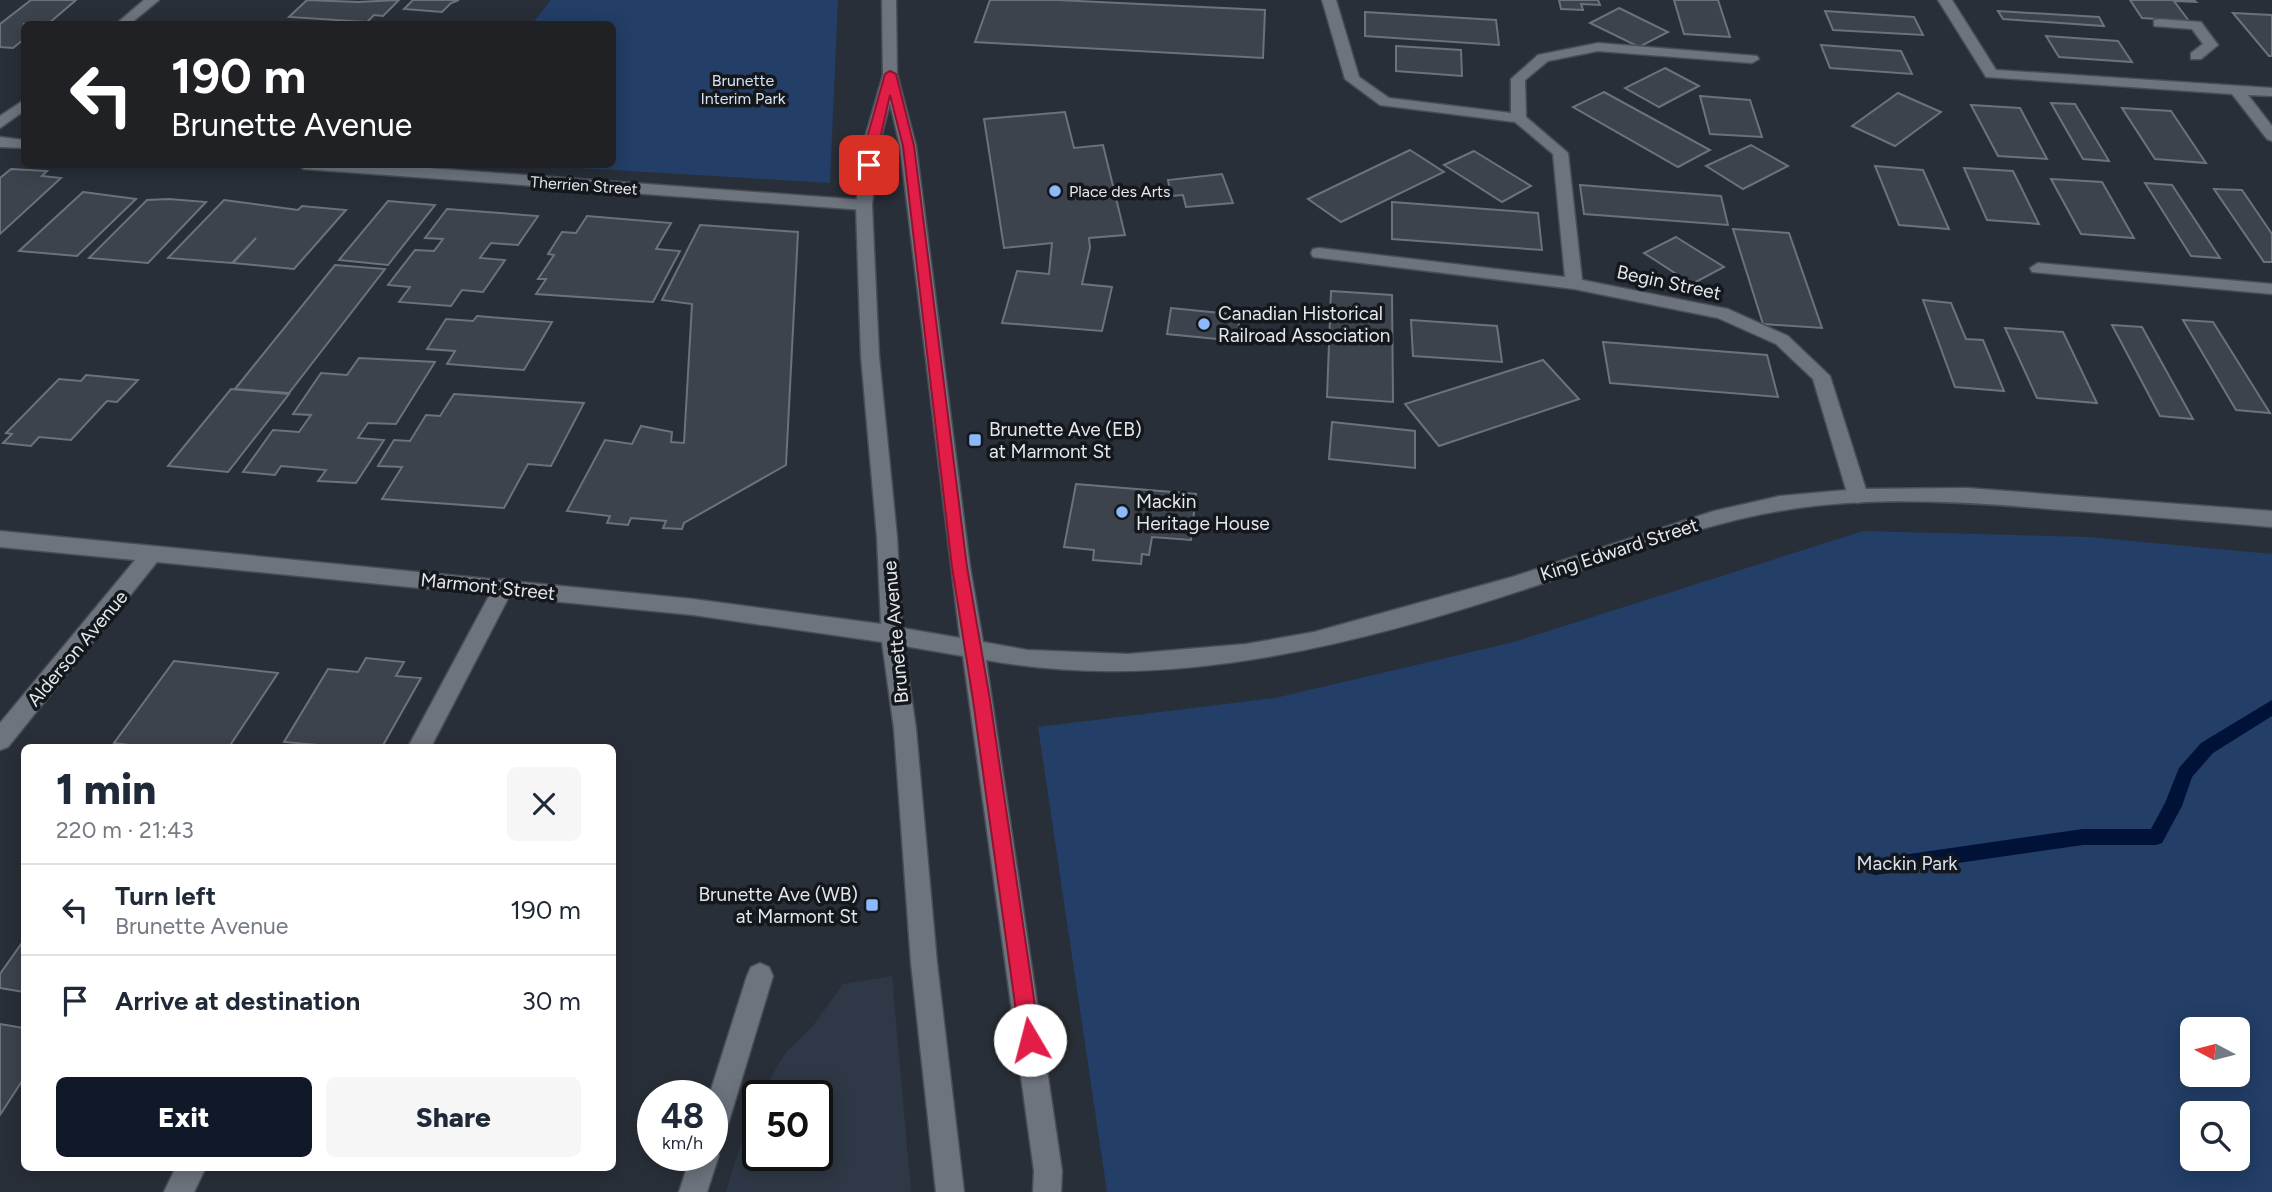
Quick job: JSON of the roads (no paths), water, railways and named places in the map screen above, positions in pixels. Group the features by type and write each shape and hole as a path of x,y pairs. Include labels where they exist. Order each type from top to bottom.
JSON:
{"main road":[{"path":"126,21 152,0"},
{"name":"Brunette Avenue","path":"889,0 890,74 908,146 960,567 1046,1158 1047,1192"},
{"path":"1329,0 1352,79 1385,102 1518,118 1560,153 1574,284"},
{"path":"1945,0 1991,74 2272,92"},
{"path":"2159,23 2196,25 2211,45 2196,56"},
{"path":"1518,118 1518,79 1543,58 1598,47 1752,59"},
{"name":"Brunette Avenue","path":"890,74 871,145 864,205 870,356 887,537 892,634 905,729 924,964 950,1192"},
{"path":"2237,90 2272,136"},
{"path":"0,124 21,106"},
{"path":"0,142 21,144"},
{"name":"Therrien Street","path":"359,168 864,205"},
{"name":"Begin Street","path":"1319,253 1574,284 1722,313 1782,340 1821,376 1858,496"},
{"path":"2038,268 2272,289"},
{"name":"King Edward Street","path":"974,650 1027,659 1128,663 1246,653 1314,641 1513,585 1714,518 1780,503 1858,496 1967,495 2272,519"},
{"name":"Marmont Street","path":"0,539 693,607 892,634 974,650"},
{"name":"Alderson Avenue","path":"0,740 152,554"},
{"path":"421,744 504,587"},
{"path":"728,1080 760,976"},
{"path":"178,1192 190,1171"},
{"path":"694,1192 700,1171"}],"waterway":[{"path":"1875,867 2083,837 2156,837 2173,806 2185,773 2207,748 2272,707"}],"place":[{"name":"Place des Arts","path":"1055,191"},
{"name":"Canadian Historical Railroad Association","path":"1204,324"},
{"name":"Brunette Ave (EB) at Marmont St","path":"975,440"},
{"name":"Mackin Heritage House","path":"1122,512"},
{"name":"Brunette Ave (WB) at Marmont St","path":"872,905"}],"park label":[{"name":"Brunette Interim Park","path":"743,89"},
{"name":"Mackin Park","path":"1907,863"}]}
